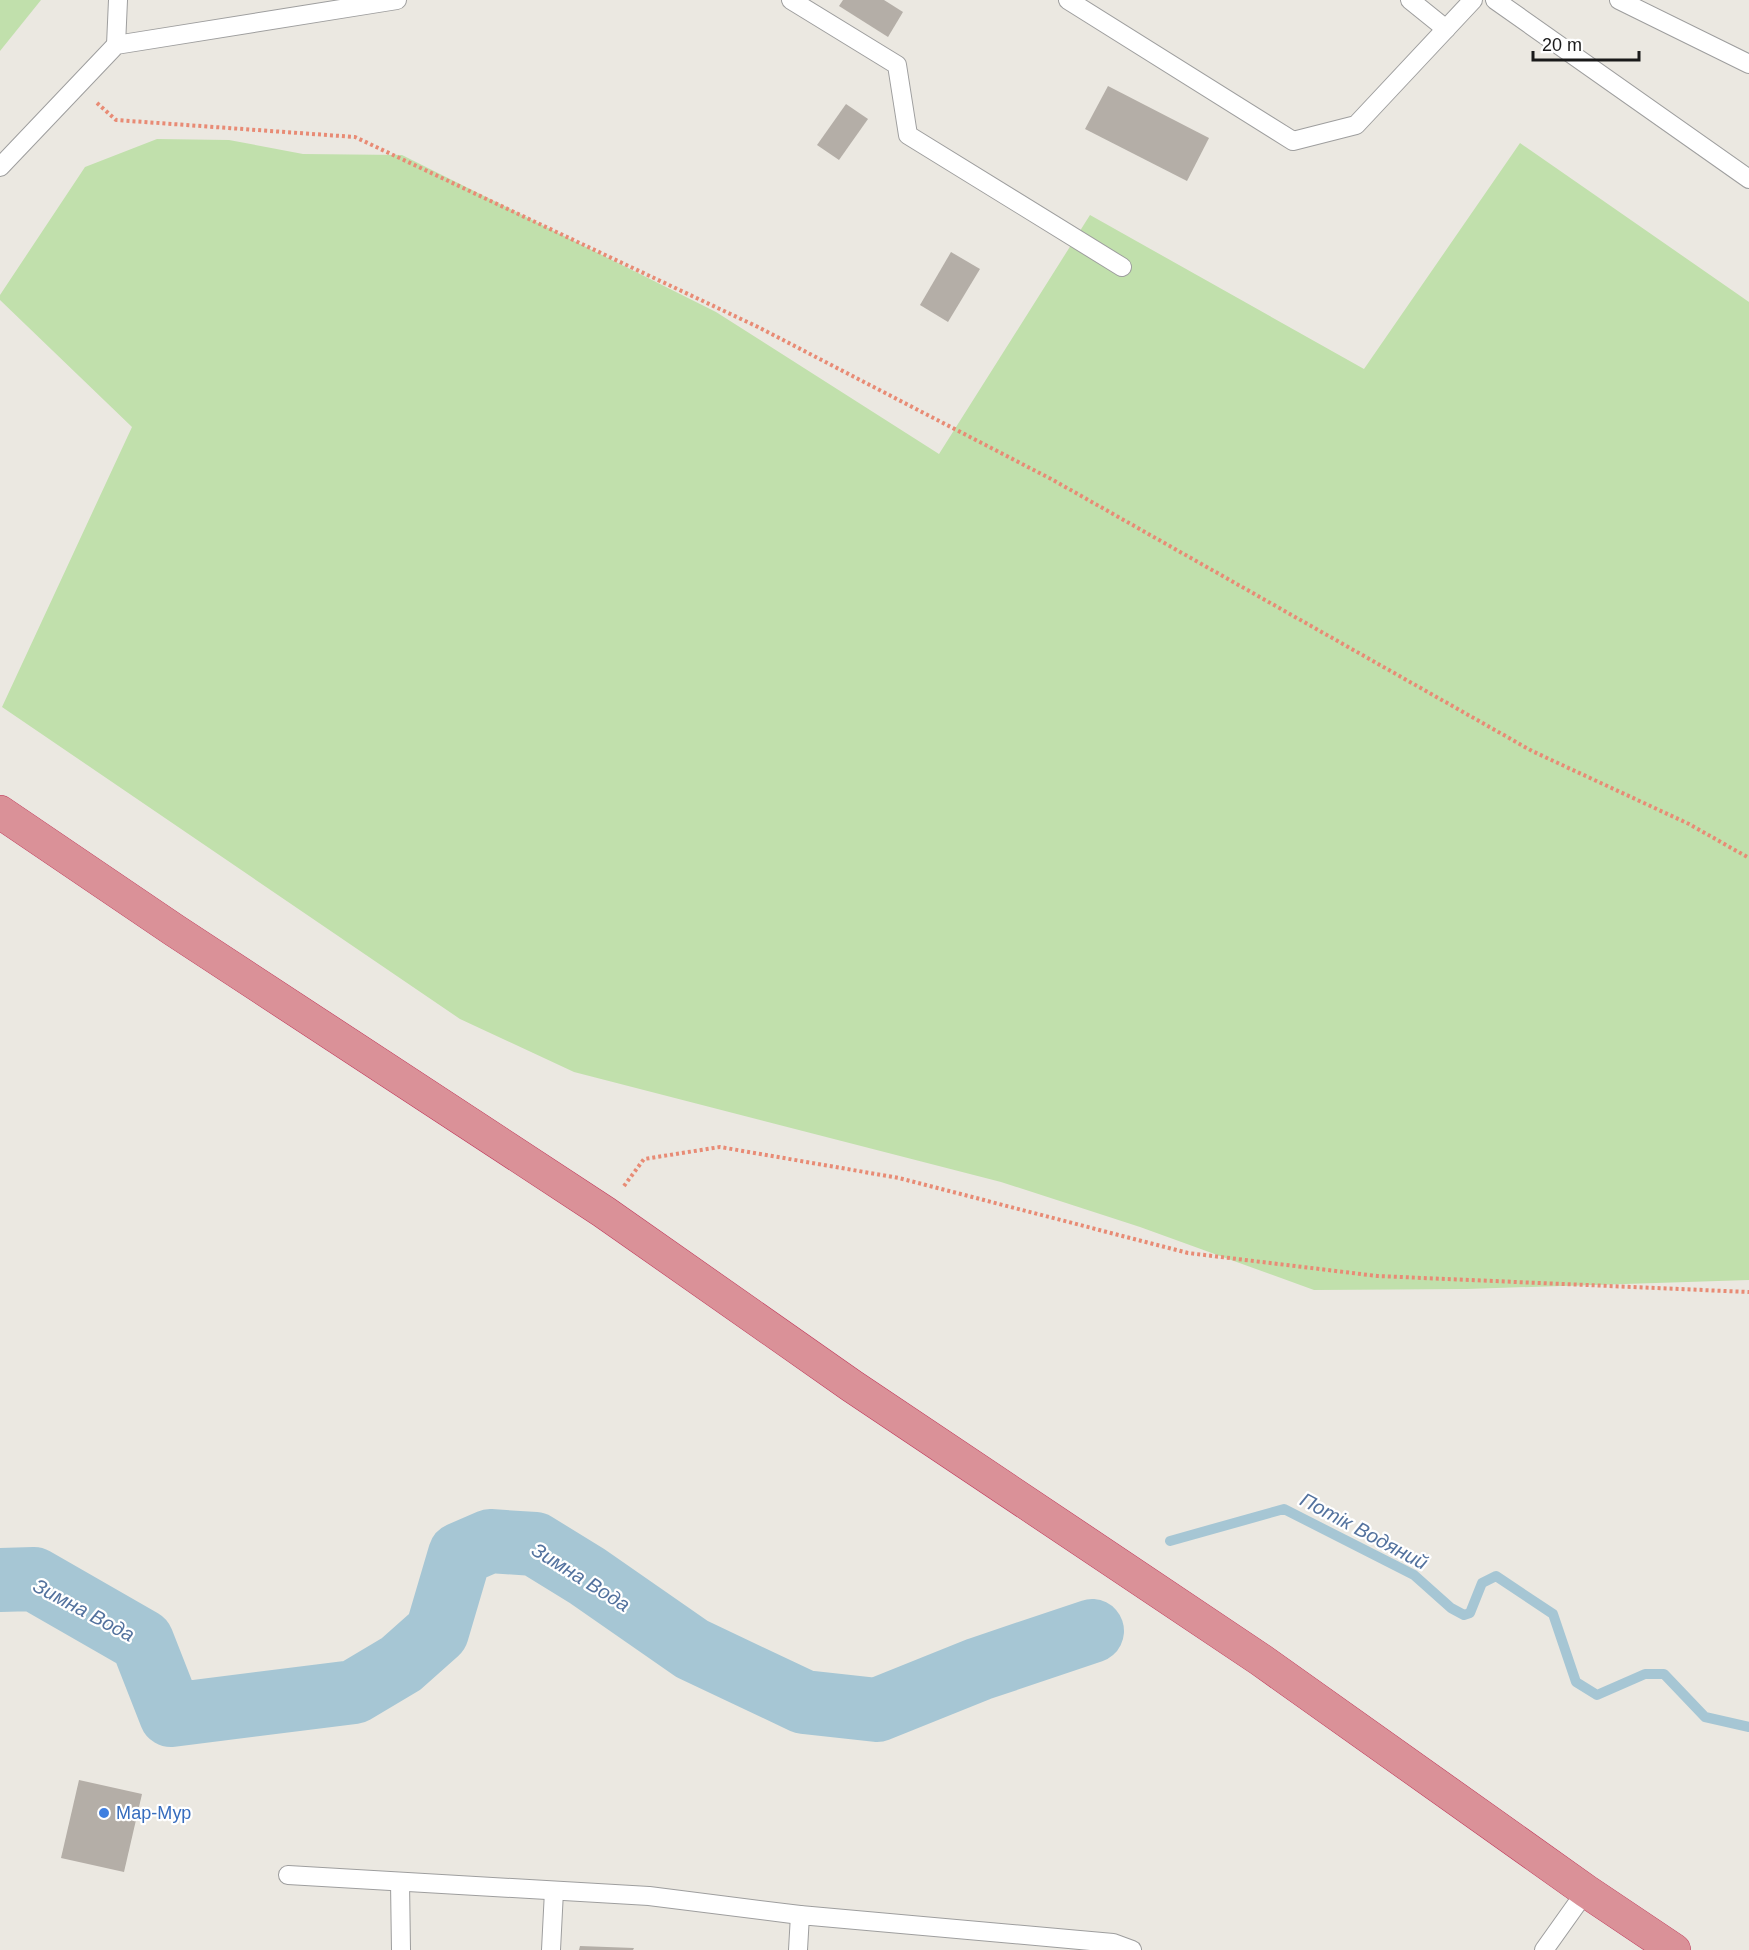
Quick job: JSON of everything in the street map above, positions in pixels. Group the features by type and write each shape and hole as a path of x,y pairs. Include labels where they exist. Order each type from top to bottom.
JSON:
{"highway":[{"path":"0,812 174,930 604,1212 852,1386 1261,1660 1586,1891 1674,1950"}],"lane":[{"path":"116,45 118,0"},
{"path":"0,167 116,45 397,0"},
{"path":"791,0 897,65 908,135 1122,267"},
{"path":"1068,0 1293,141 1356,125 1473,0"},
{"path":"1410,0 1446,29"},
{"path":"1496,0 1749,179"},
{"path":"1619,0 1749,64"},
{"path":"288,1875 648,1896 800,1915 1113,1943 1132,1950"},
{"path":"400,1882 401,1950"},
{"path":"551,1950 554,1891"},
{"path":"1544,1950 1586,1891"},
{"path":"798,1950 800,1915"}],"path":[{"path":"77,86 116,120 355,137 769,333 1053,480 1532,751 1689,824 1749,858"},
{"path":"604,1212 644,1159 720,1147 899,1178 1188,1253 1377,1276 1749,1292"}],"green space":[{"path":"0,0 41,0 0,51"},
{"path":"157,139 229,140 303,154 402,155 716,312 939,454 1090,215 1364,369 1520,143 1749,302 1749,1280 1467,1289 1314,1290 1140,1227 1001,1182 574,1072 460,1019 2,707 132,427 0,300 0,295 85,167"}],"building":[{"path":"843,0 884,0 903,12 888,37 839,6"},
{"path":"1108,86 1209,138 1187,181 1085,129"},
{"path":"846,104 868,119 839,160 817,145"},
{"path":"951,252 980,269 948,322 920,305"},
{"path":"79,1780 142,1794 124,1872 61,1858"},
{"path":"580,1946 634,1948 633,1950 579,1950"}],"waterway":[{"name":"Потік Водяний","path":"1170,1541 1284,1509 1414,1575 1451,1608 1464,1615 1470,1613 1482,1583 1496,1576 1553,1614 1576,1682 1597,1695 1645,1674 1664,1674 1705,1717 1749,1727"},
{"name":"Зимна Вода","path":"0,1580 34,1579 142,1641 171,1715 354,1692 401,1664 437,1632 460,1554 490,1541 535,1544 587,1576 692,1649 804,1702 877,1710 979,1669 1092,1631"}],"place":[{"name":"Мар-Мур","path":"104,1813"}]}
